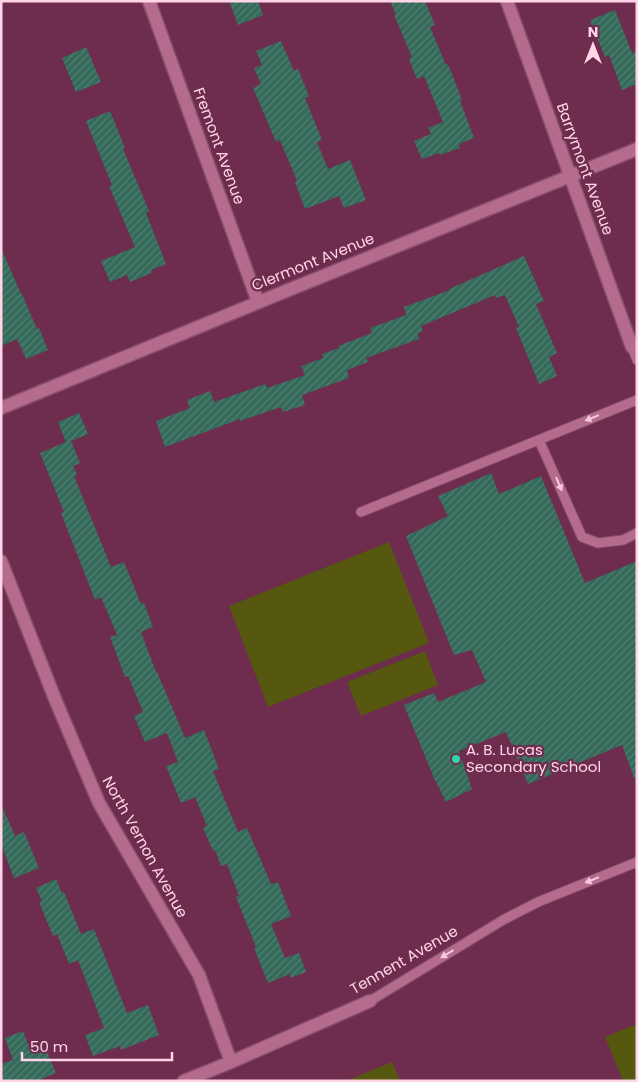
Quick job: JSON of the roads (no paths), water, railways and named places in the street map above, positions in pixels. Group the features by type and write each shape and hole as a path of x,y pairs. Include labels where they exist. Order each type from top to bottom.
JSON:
{"street":[{"name":"Fremont Avenue","path":"149,1 258,302"},
{"name":"Barrymont Avenue","path":"507,1 634,353"},
{"name":"Clermont Avenue","path":"1,408 569,175 637,149"},
{"name":"North Vernon Avenue","path":"1,562 55,699 99,803 199,975 231,1062"},
{"name":"Tennent Avenue","path":"184,1081 370,1000"}],"lane":[{"path":"361,512 637,400"},
{"path":"539,440 582,537 598,543 624,540 637,533"},
{"name":"Tennent Avenue","path":"370,1000 503,920 538,902 637,862"}],"place":[{"name":"A. B. Lucas Secondary School","path":"456,759"}]}
